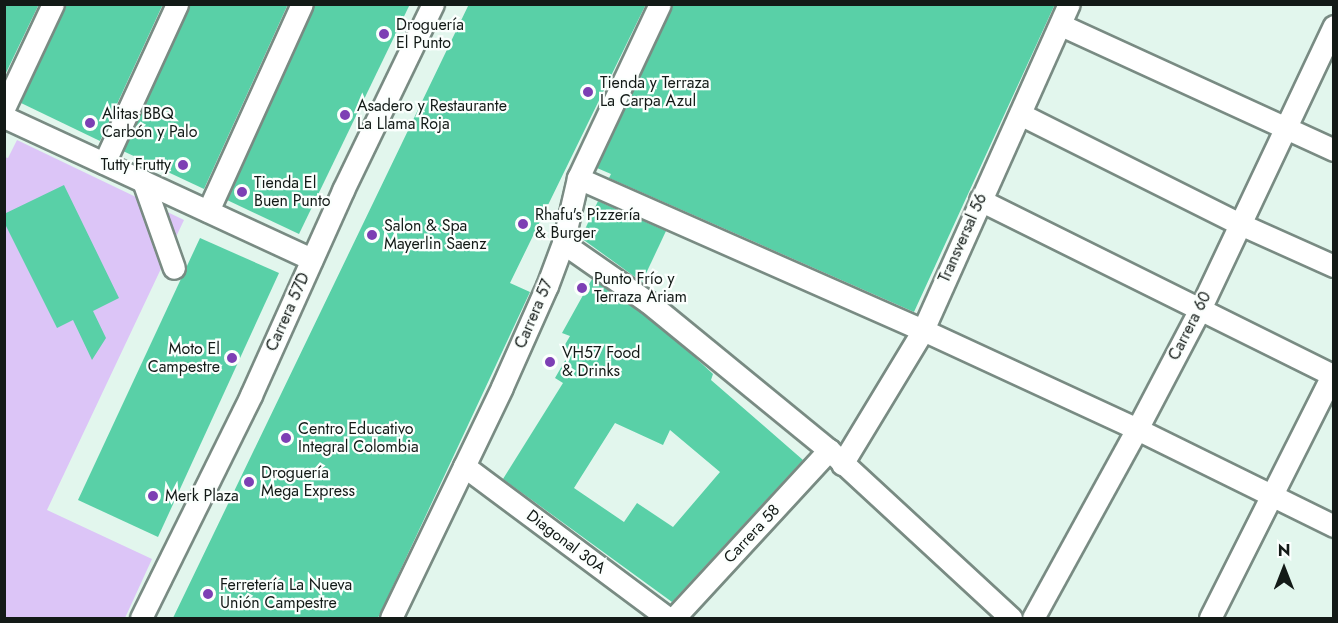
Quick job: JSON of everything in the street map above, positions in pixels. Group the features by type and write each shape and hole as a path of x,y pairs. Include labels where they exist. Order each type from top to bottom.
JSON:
{"street":[{"path":"4,108 53,4"},
{"path":"104,163 177,4"},
{"path":"208,211 302,4"},
{"name":"Carrera 57D","path":"141,618 246,406 312,259 433,4"},
{"name":"Carrera 57","path":"391,618 511,366 563,243 578,178 660,4"},
{"name":"Transversal 56","path":"836,457 923,330 1069,4"},
{"path":"1060,25 1334,150"},
{"name":"Carrera 60","path":"1033,618 1200,309 1334,27"},
{"path":"1020,114 1240,224 1334,266"},
{"path":"4,117 312,259"},
{"path":"578,178 923,330 1137,429 1334,526"},
{"path":"143,181 174,268"},
{"path":"980,200 1333,375 1273,497 1209,618"},
{"path":"563,243 648,302 836,457 1011,618"},
{"name":"Carrera 58","path":"674,618 836,457"},
{"name":"Diagonal 30A","path":"464,466 668,618"}],"shaded area":[{"path":"17,140 184,220 47,510 152,559 125,618 5,618 4,157 8,158"}],"building":[{"path":"4,4 39,4 4,77"},
{"path":"66,4 163,4 100,141 21,103"},
{"path":"189,4 288,4 204,189 123,151"},
{"path":"314,4 410,4 299,234 227,200"},
{"path":"469,4 646,4 510,283 530,292 378,618 173,618"},
{"path":"672,4 1055,4 914,312 609,178 611,174 597,168"},
{"path":"64,185 119,298 93,311 106,338 92,360 73,320 57,328 4,222 4,214"},
{"path":"598,201 666,231 642,282 581,238"},
{"path":"200,238 279,273 158,537 78,500"},
{"path":"592,279 640,312 686,349 713,374 711,380 803,460 672,602 503,479 563,383 555,378 570,352 563,348 570,336 562,333","holes":["615,423 663,445 670,430 720,472 673,527 637,503 624,522 574,488"]}],"place":[{"name":"Droguería El Punto","path":"384,34"},
{"name":"Tienda y Terraza La Carpa Azul","path":"588,92"},
{"name":"Asadero y Restaurante La Llama Roja","path":"345,115"},
{"name":"Alitas BBQ Carbón y Palo","path":"90,123"},
{"name":"Tutty Frutty","path":"183,165"},
{"name":"Tienda El Buen Punto","path":"242,192"},
{"name":"Rhafu's Pizzería & Burger","path":"523,224"},
{"name":"Salon & Spa Mayerlin Saenz","path":"372,235"},
{"name":"Punto Frío y Terraza Ariam","path":"582,288"},
{"name":"Moto El Campestre","path":"232,358"},
{"name":"VH57 Food & Drinks","path":"550,362"},
{"name":"Centro Educativo Integral Colombia","path":"286,438"},
{"name":"Droguería Mega Express","path":"249,482"},
{"name":"Merk Plaza","path":"153,496"},
{"name":"Ferretería La Nueva Unión Campestre","path":"208,594"}]}
